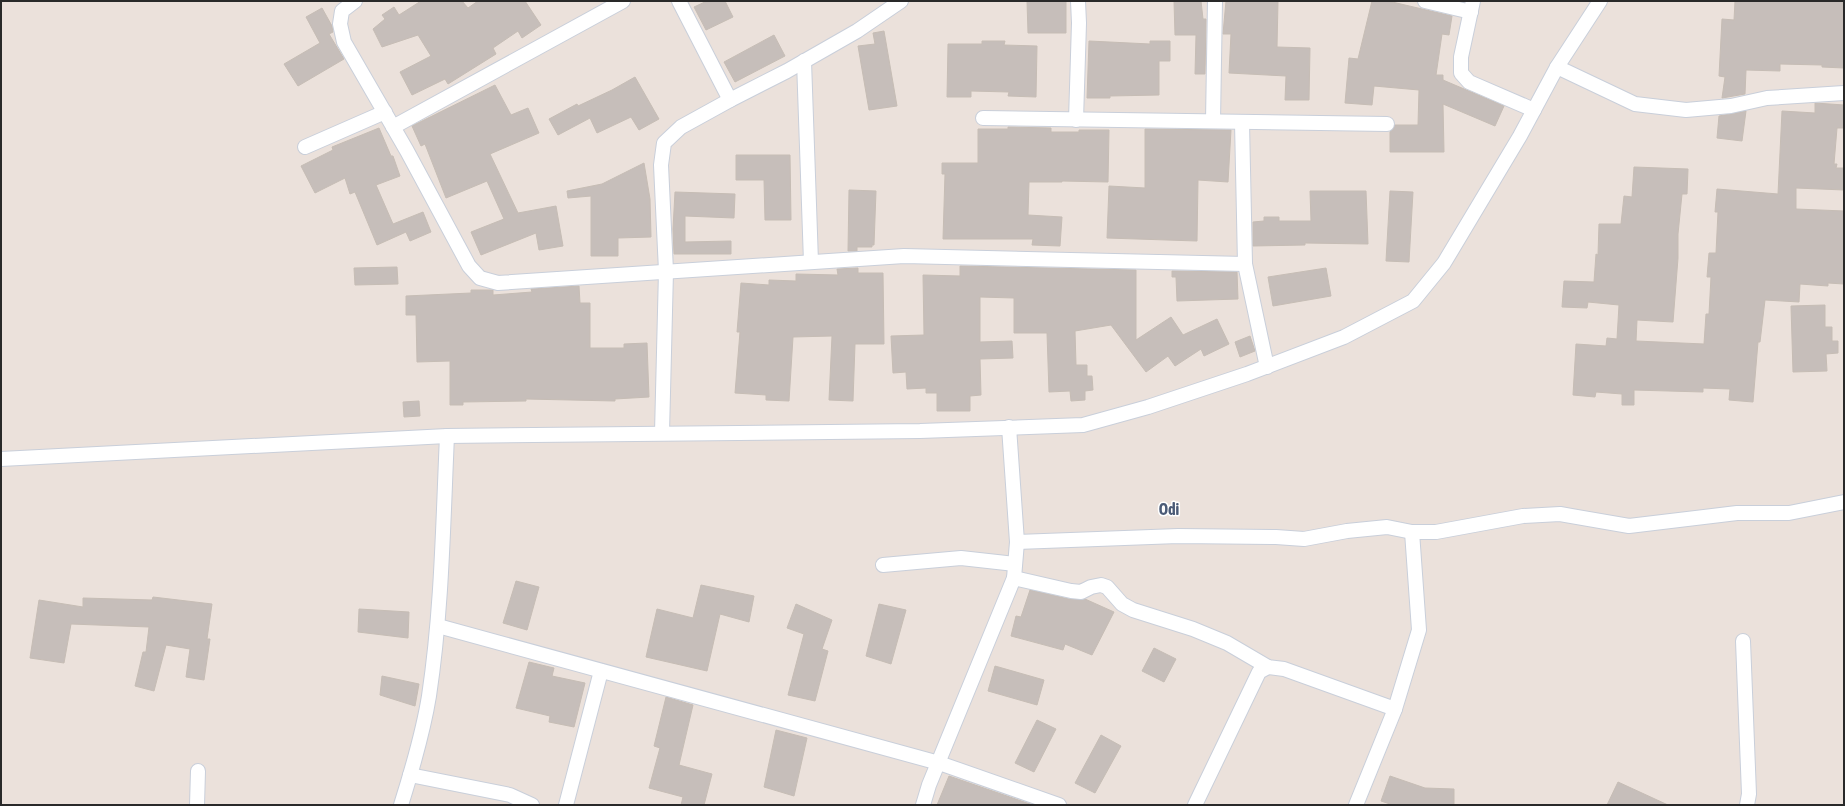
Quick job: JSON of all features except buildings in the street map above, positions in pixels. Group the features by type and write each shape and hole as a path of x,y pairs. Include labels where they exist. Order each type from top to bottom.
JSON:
{"street":[{"path":"355,1 342,11 340,24 344,42 393,127 469,266 480,278 498,283 904,256 1090,259 1245,264"},
{"path":"393,127 623,1"},
{"path":"679,1 730,100"},
{"path":"662,432 666,271 661,165 664,143 681,127 857,31 901,1"},
{"path":"1076,120 1079,23 1078,1"},
{"path":"1213,121 1215,1"},
{"path":"1425,1 1472,7 1461,57 1461,73 1470,82 1534,110"},
{"path":"1,460 447,436 662,432 920,430 1083,425 1148,407 1267,366 1344,337 1413,301 1444,263 1534,110 1557,67 1600,1"},
{"path":"804,61 811,262"},
{"path":"1557,67 1635,104 1686,110 1731,106 1767,98 1844,93"},
{"path":"305,147 384,112"},
{"path":"983,118 1387,124"},
{"path":"1242,122 1245,264 1267,366"},
{"path":"923,805 1015,571 1017,542 1009,427"},
{"path":"401,805 410,776 429,698 438,626 447,436"},
{"path":"1017,542 1178,536 1276,536 1304,539 1347,530 1387,527 1412,532 1436,532 1523,516 1560,514 1629,526 1737,514 1789,513 1844,502"},
{"path":"1356,805 1396,708 1419,630 1412,532"},
{"path":"884,565 961,558 1015,571 1071,592 1081,592 1101,585 1107,587 1122,604 1133,610 1193,629 1227,643 1268,667 1284,669 1396,708"},
{"path":"438,626 939,763 1059,805"},
{"path":"1743,641 1749,794 1747,805"},
{"path":"1195,805 1259,672 1268,667"},
{"path":"566,805 601,671"},
{"path":"197,805 198,771"},
{"path":"410,776 510,795 532,805"}],"district":[{"name":"Odi","path":"1169,509"}]}
